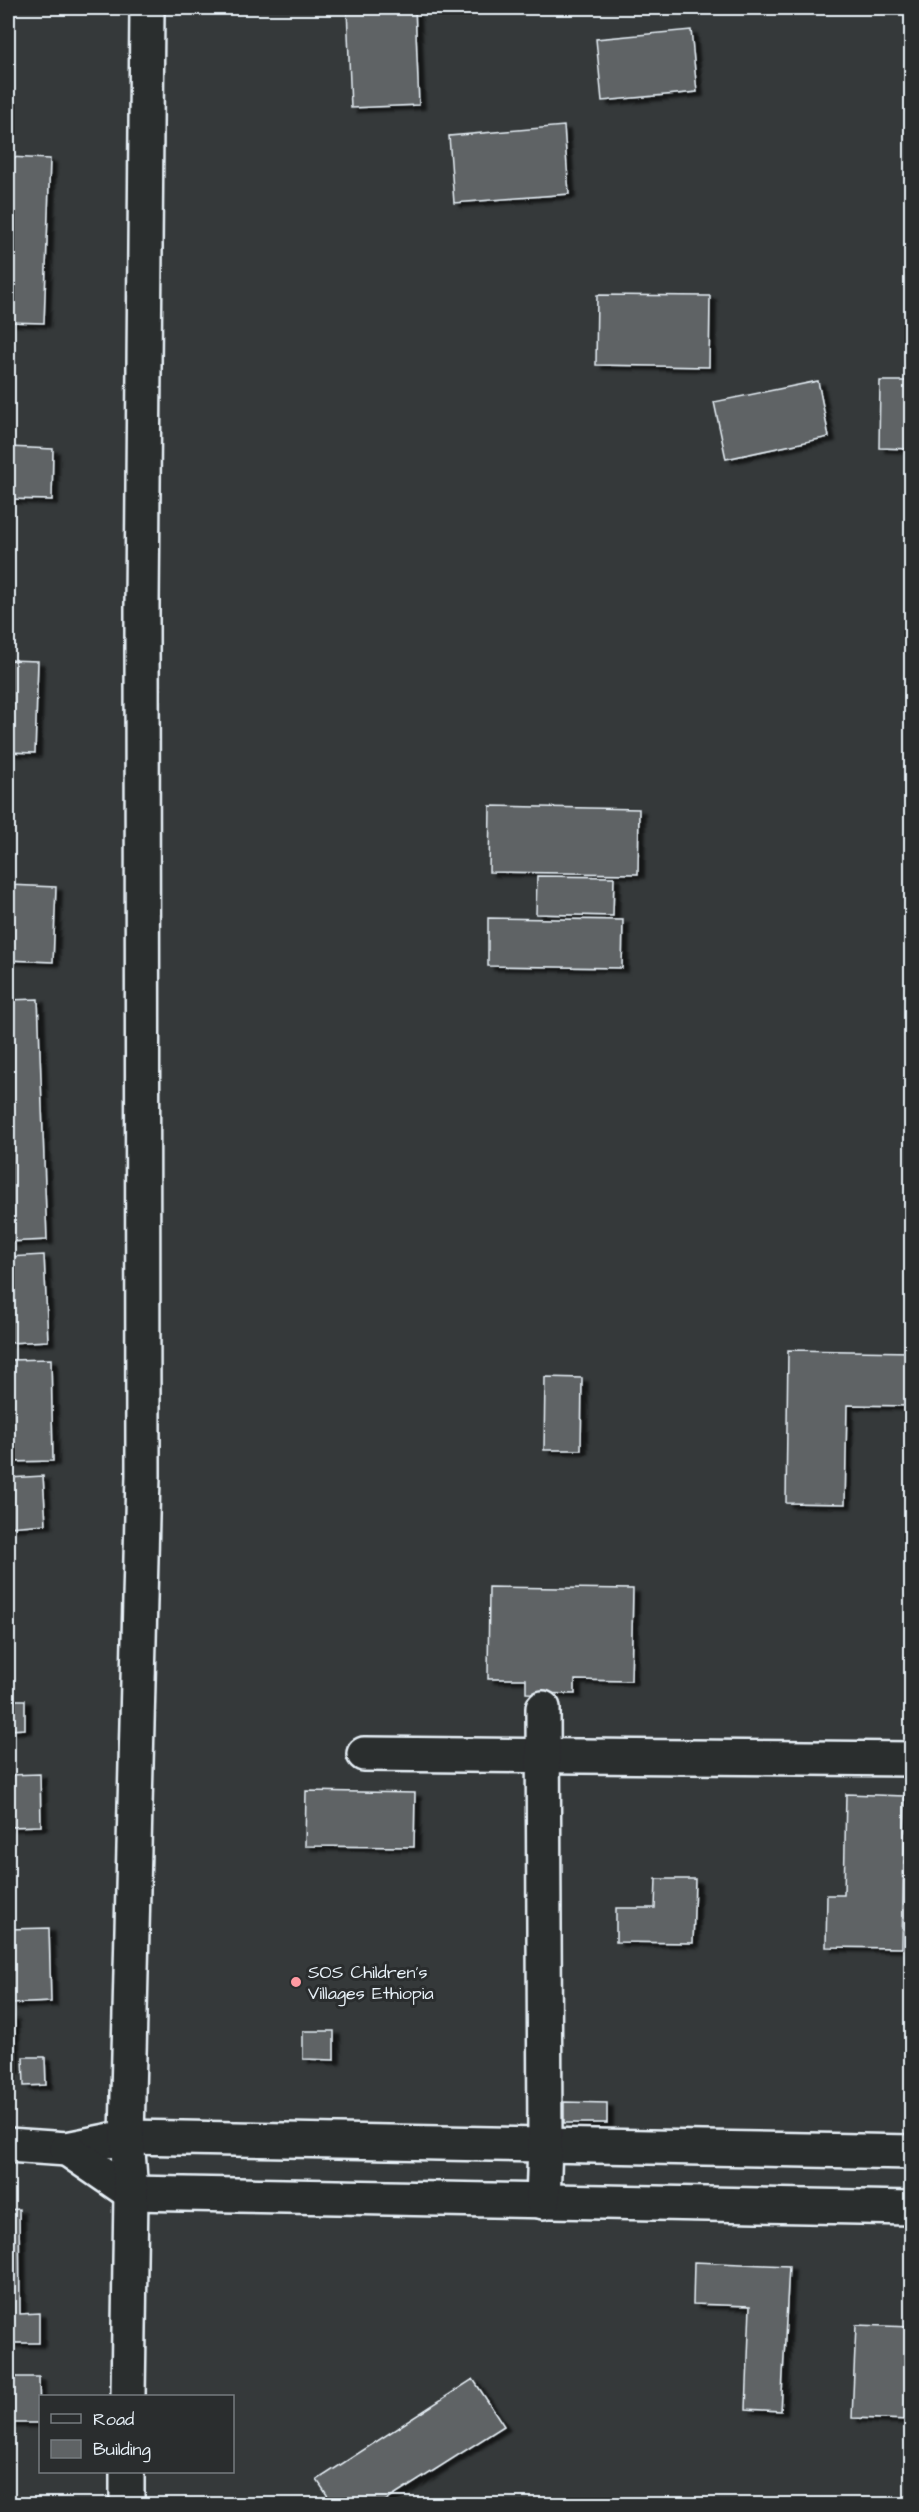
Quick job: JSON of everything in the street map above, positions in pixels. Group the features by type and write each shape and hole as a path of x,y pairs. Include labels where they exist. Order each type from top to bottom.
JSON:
{"main road":[{"path":"128,2395 131,2193 128,2137 143,1475 142,606 147,8"},
{"path":"543,1708 543,2202"},
{"path":"364,1754 912,1759"},
{"path":"8,2145 67,2149 128,2137 912,2152"},
{"path":"67,2149 131,2193 912,2208"},
{"path":"127,2473 127,2505"}],"building":[{"path":"347,8 415,8 419,105 351,108"},
{"path":"691,30 697,92 602,101 596,39"},
{"path":"564,126 569,194 454,203 449,136"},
{"path":"8,157 50,159 44,323 8,322"},
{"path":"597,295 710,296 709,367 596,365"},
{"path":"818,381 829,437 726,459 714,402"},
{"path":"880,381 912,381 912,449 879,448"},
{"path":"8,447 53,449 52,500 8,499"},
{"path":"8,660 38,661 35,753 8,752"},
{"path":"490,806 639,809 638,874 489,872"},
{"path":"537,876 614,877 613,916 536,914"},
{"path":"8,885 56,887 53,962 8,960"},
{"path":"488,918 623,920 622,968 488,966"},
{"path":"38,999 47,1240 8,1242 8,1000"},
{"path":"44,1255 48,1341 8,1343 8,1257"},
{"path":"788,1350 912,1352 912,1406 847,1405 845,1504 786,1503"},
{"path":"51,1359 53,1461 8,1462 8,1360"},
{"path":"545,1377 582,1378 581,1450 544,1450"},
{"path":"43,1476 46,1524 8,1527 8,1478"},
{"path":"489,1587 633,1589 631,1681 575,1680 575,1694 526,1693 526,1679 488,1679"},
{"path":"8,1700 25,1700 25,1729 8,1730"},
{"path":"40,1774 41,1826 8,1827 8,1775"},
{"path":"306,1791 415,1793 414,1847 305,1846"},
{"path":"846,1794 905,1796 902,1948 826,1947 827,1895 844,1895"},
{"path":"656,1879 695,1879 693,1943 616,1942 616,1908 655,1908"},
{"path":"49,1928 51,2002 8,2004 8,1929"},
{"path":"8,2016 13,2016 14,2069 8,2069"},
{"path":"303,2031 334,2031 334,2060 303,2059"},
{"path":"23,2057 45,2057 46,2085 24,2086"},
{"path":"564,2102 607,2103 607,2123 564,2123"},
{"path":"19,2209 20,2314 39,2313 39,2343 8,2343 8,2210"},
{"path":"694,2262 789,2266 781,2411 746,2409 750,2306 693,2304"},
{"path":"856,2325 912,2327 912,2420 852,2418"},
{"path":"8,2377 39,2377 39,2423 8,2423"},
{"path":"473,2379 504,2426 381,2504 333,2504 317,2480"}],"place":[{"name":"SOS Children's Villages Ethiopia","path":"296,1982"}]}
